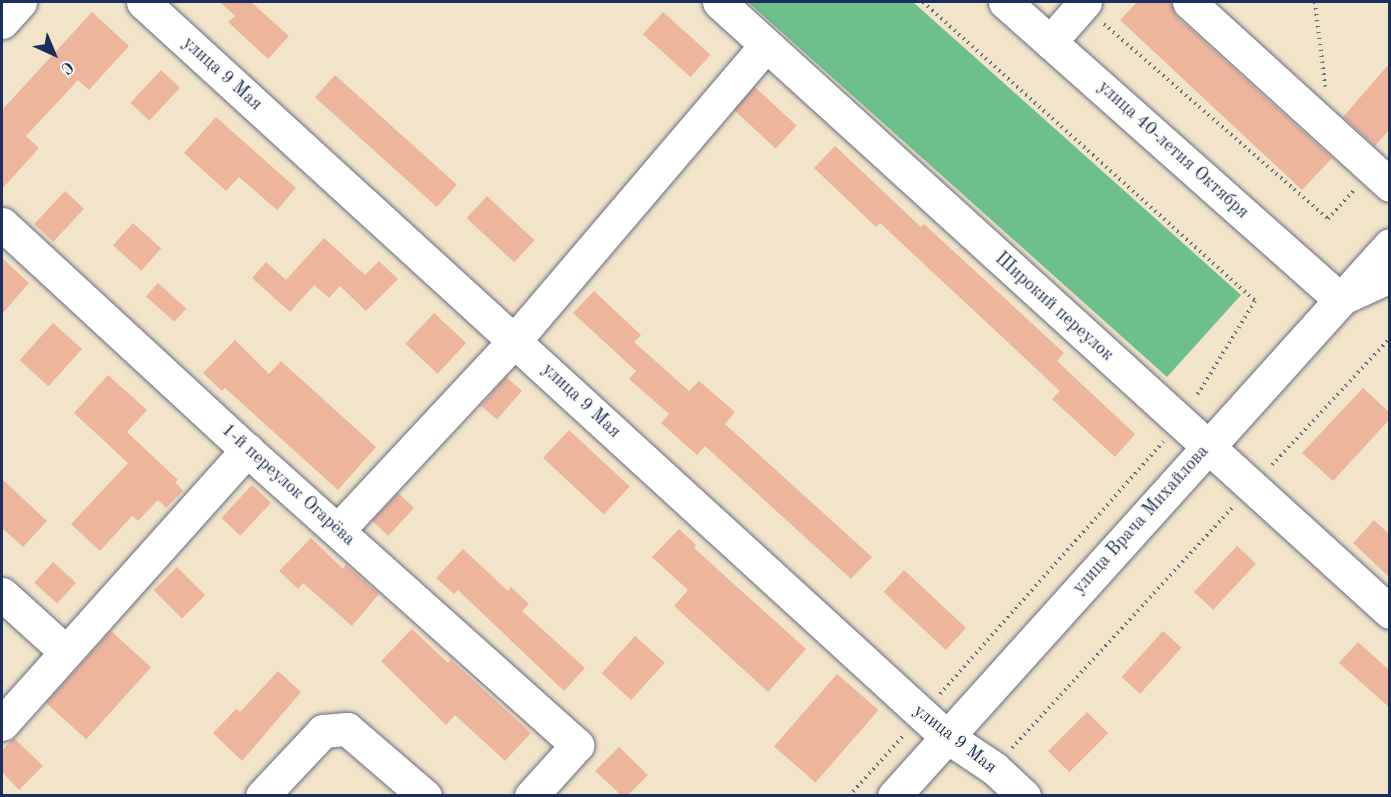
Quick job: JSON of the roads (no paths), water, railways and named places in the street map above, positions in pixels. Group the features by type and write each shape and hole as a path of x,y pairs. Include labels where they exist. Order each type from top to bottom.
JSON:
{"street":[{"path":"2,22 20,2"},
{"name":"улица 9 Мая","path":"143,2 946,736 994,768 1024,795"},
{"name":"Широкий переулок","path":"719,2 1389,612"},
{"name":"улица 40-летия Октября","path":"1005,2 1340,299"},
{"path":"1189,2 1389,185"},
{"path":"1050,42 1084,3"},
{"path":"338,530 515,340 766,45"},
{"name":"1-й переулок Огарёва","path":"2,224 247,450 576,745 531,795"},
{"name":"улица Врача Михайлова","path":"894,795 1389,245"},
{"path":"1340,299 1389,276"},
{"path":"2,724 247,450"},
{"path":"2,594 66,652"},
{"path":"262,795 323,732 346,729 425,795"}]}
